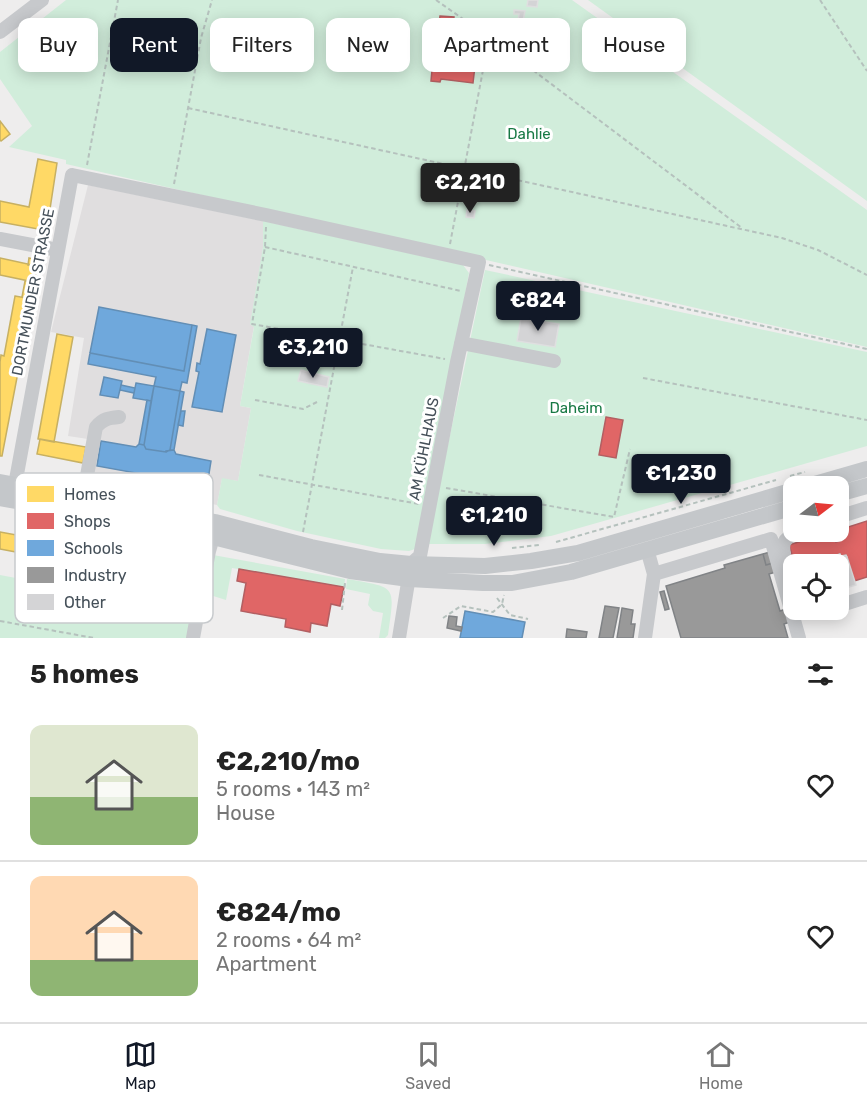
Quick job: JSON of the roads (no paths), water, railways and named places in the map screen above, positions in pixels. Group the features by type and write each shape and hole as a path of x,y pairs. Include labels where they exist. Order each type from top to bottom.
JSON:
{"main road":[{"path":"823,476 867,469"},
{"path":"213,522 380,561 410,572 531,561 578,554 783,486"},
{"path":"849,491 867,486"},
{"path":"0,498 15,501"},
{"path":"213,537 350,571 410,572 512,583 571,572 783,510"}],"street":[{"path":"0,33 42,0"},
{"name":"DORTMUNDER STRASSE","path":"8,483 58,250 78,176 479,262"},
{"path":"0,239 58,250"},
{"name":"AM KÜHLHAUS","path":"399,638 410,572 420,556 457,362 479,262"},
{"path":"461,343 554,362"},
{"path":"87,473 96,427 100,421 118,417"},
{"path":"849,514 867,508"},
{"path":"654,574 771,539 799,638"},
{"path":"645,638 654,574 647,549"},
{"path":"849,603 867,597"},
{"path":"193,638 196,623"}],"park label":[{"name":"Dahlie","path":"529,134"},
{"name":"Daheim","path":"576,408"}]}
